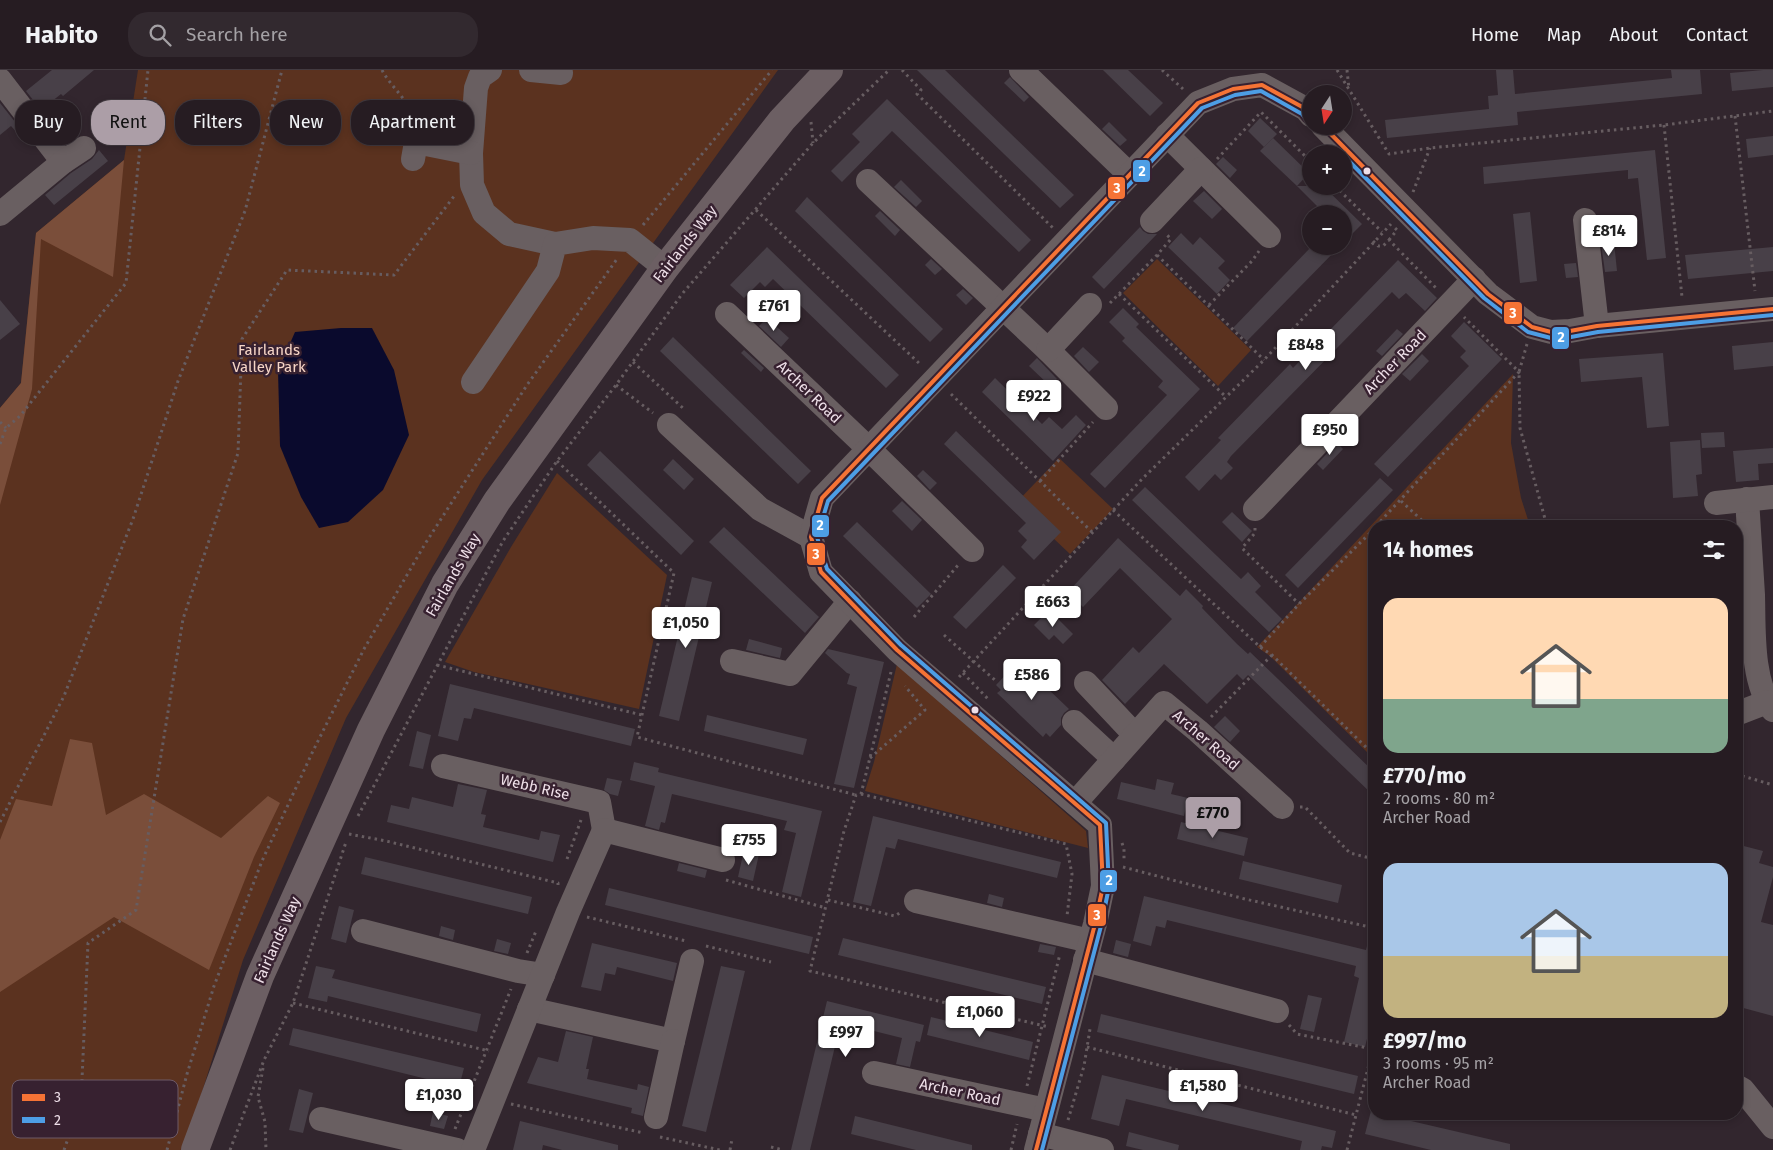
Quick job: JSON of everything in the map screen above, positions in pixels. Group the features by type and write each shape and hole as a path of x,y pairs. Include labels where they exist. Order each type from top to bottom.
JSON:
{"main road":[{"name":"Fairlands Way","path":"195,1150 260,976 371,730 445,584 497,501 666,268 782,120 829,70"}],"street":[{"path":"0,73 4,70"},
{"path":"490,70 480,77 476,88 471,164 472,185 484,213 509,234 556,244 593,238 630,240 666,268"},
{"path":"532,70 562,74"},
{"path":"1021,70 1129,174"},
{"path":"1102,1150 1046,1142 1046,1110 1103,886 1100,825 897,650 821,572 811,537 822,498 1198,103 1259,77 1302,106"},
{"path":"0,80 63,162"},
{"path":"1167,135 1269,236"},
{"path":"1332,135 1488,294 1532,327 1551,332 1570,331 1598,326 1765,310"},
{"path":"0,214 63,162 84,148"},
{"path":"414,151 471,164"},
{"path":"1152,221 1203,170"},
{"path":"868,180 1048,350 1106,408"},
{"path":"1585,220 1598,326"},
{"path":"473,382 548,271 556,244"},
{"name":"Archer Road","path":"1255,509 1474,279"},
{"path":"1048,350 1090,305"},
{"name":"Archer Road","path":"727,314 972,550"},
{"path":"670,425 760,510 811,537"},
{"path":"1716,503 1773,497"},
{"path":"1743,712 1770,706 1761,685 1745,614 1744,582 1747,500"},
{"path":"732,661 790,674 850,601"},
{"path":"1086,683 1135,735"},
{"name":"Archer Road","path":"1075,804 1164,703 1282,807"},
{"path":"1074,722 1114,759"},
{"name":"Webb Rise","path":"443,766 599,802 604,830"},
{"path":"473,1150 568,912 604,830 724,860"},
{"path":"916,901 1088,951 1277,1011"},
{"path":"363,931 518,971 543,975"},
{"path":"656,1117 673,1041 697,950"},
{"path":"529,1009 673,1041"},
{"name":"Archer Road","path":"874,1073 1046,1110"},
{"path":"1743,1090 1773,1127"},
{"path":"321,1119 457,1150"}],"path":[{"path":"0,444 6,428 20,416 126,283 148,70"},
{"path":"0,822 1,816 64,696 133,519 178,381 245,211 282,70"},
{"path":"382,70 403,98 414,118 414,151"},
{"path":"358,818 503,542 557,461 616,385 682,294 813,144 889,70"},
{"path":"902,70 921,90 917,94 1066,240"},
{"path":"1162,70 1198,103"},
{"path":"1337,70 1346,85"},
{"path":"1347,70 1348,85"},
{"path":"1352,95 1389,154 1430,148 1664,125 1773,111"},
{"path":"1203,170 1261,112 1302,153"},
{"path":"810,115 813,144"},
{"path":"1735,116 1765,310"},
{"path":"1664,125 1684,318"},
{"path":"1412,197 1430,148"},
{"path":"82,1080 88,943 136,910 183,619 238,453 242,339 287,270 394,275 471,164"},
{"path":"1344,195 1382,232"},
{"path":"756,210 923,368"},
{"path":"1090,305 1109,304 1171,239 1152,221"},
{"path":"957,680 1142,479 1264,360 1392,223 1397,230 1389,240"},
{"path":"1209,305 1252,262 1269,236"},
{"path":"1157,255 1264,360"},
{"path":"1119,294 1226,397"},
{"path":"1532,327 1519,372 1520,428 1545,520"},
{"path":"1382,520 1519,372"},
{"path":"616,385 670,425"},
{"path":"951,394 1092,532"},
{"path":"1040,481 1106,408"},
{"path":"0,422 6,428"},
{"path":"557,461 674,573 637,737 856,795 861,794 897,650"},
{"path":"1401,501 1422,520"},
{"path":"1255,509 1255,533 1242,548 1299,604"},
{"path":"1113,510 1260,647 1272,655 1368,749"},
{"path":"1260,647 1299,604 1368,534"},
{"path":"914,617 972,550"},
{"path":"944,635 996,681"},
{"path":"1198,731 1272,655"},
{"path":"438,665 642,715"},
{"path":"963,674 990,701"},
{"path":"870,758 924,710 915,697"},
{"path":"1743,776 1773,786"},
{"path":"856,795 844,831 810,971 1065,1037 1087,1048 1356,1114"},
{"path":"565,864 589,800"},
{"path":"1282,807 1305,807 1350,853 1368,858"},
{"path":"230,1150 264,1060 293,1003 349,834 354,826"},
{"path":"1121,840 1124,849 1121,877"},
{"path":"724,860 726,881 826,908"},
{"path":"1123,867 1244,899 1368,927"},
{"path":"828,900 895,916 916,901"},
{"path":"568,912 697,950 771,962"},
{"path":"293,1003 510,1056"},
{"path":"1277,1011 1297,1034 1368,1048"},
{"path":"1046,1142 1084,1066 1092,1020"},
{"path":"264,1060 258,1098 265,1122 266,1150"},
{"path":"1347,1150 1368,1068"},
{"path":"492,1100 720,1150"},
{"path":"64,1150 68,1138"},
{"path":"730,1150 732,1138"},
{"path":"771,1147 783,1150"}],"green space":[{"name":"Fairlands Valley Park","path":"138,70 778,70 482,480 346,718 243,960 184,1150 0,1150 0,408 21,383 36,233 124,160 126,145 165,145 165,100 133,100"},
{"path":"1157,259 1251,350 1218,386 1123,293"},
{"path":"1513,374 1511,443 1521,498 1528,520 1376,520"},
{"path":"1059,458 1113,509 1070,554 1016,503"},
{"path":"557,473 667,575 639,709 474,672 445,662 511,547"},
{"path":"1368,529 1368,753 1270,656 1257,647"},
{"path":"897,664 1086,831 1088,848 865,791 874,762"}],"shaded area":[{"path":"124,160 113,277 41,239 32,389 0,505 0,408 21,383 36,233"},
{"path":"341,328 372,328 394,370 409,435 383,490 348,522 319,528 301,497 280,446 278,371 295,332"},
{"path":"70,739 92,743 106,815 144,794 221,838 268,796 280,803 254,857 209,970 114,917 0,992 0,840 16,799 52,806"}],"building":[{"path":"52,70 94,70 63,96 61,94 54,100 33,100 26,91"},
{"path":"917,70 945,70 1074,195 1060,208"},
{"path":"1103,70 1128,70 1163,103 1150,116"},
{"path":"1496,70 1513,70 1515,94 1672,78 1671,70 1700,70 1702,94 1517,112 1518,125 1387,138 1385,120 1489,109 1488,96 1498,95"},
{"path":"1773,70 1773,87 1732,91 1730,73"},
{"path":"1010,77 1029,97 1024,102 1004,83"},
{"path":"887,99 1031,240 1019,252 892,131 842,182 831,171 860,142 852,134"},
{"path":"0,103 15,122 15,130 11,126 0,135"},
{"path":"1260,118 1277,134 1264,147 1248,131"},
{"path":"1109,122 1127,140 1120,146 1102,129"},
{"path":"1773,136 1773,155 1748,158 1746,139"},
{"path":"1273,138 1302,166 1302,181 1297,186 1260,151"},
{"path":"99,150 108,161 54,205 45,195 71,173 92,159"},
{"path":"1655,150 1666,258 1647,260 1638,178 1628,179 1628,170 1484,184 1483,167"},
{"path":"1223,157 1237,170 1230,178 1216,164"},
{"path":"901,180 922,201 916,207 894,187"},
{"path":"1204,191 1222,209 1212,219 1193,201"},
{"path":"1306,195 1332,195 1342,205 1316,205"},
{"path":"807,197 943,329 930,342 795,211"},
{"path":"880,211 900,230 895,236 875,216"},
{"path":"1530,212 1537,281 1520,283 1513,214"},
{"path":"1352,214 1362,224 1352,234"},
{"path":"1140,227 1148,234 1157,234 1104,289 1092,277"},
{"path":"1181,233 1193,245 1200,237 1225,261 1218,268 1230,280 1217,294 1168,247"},
{"path":"1614,242 1617,271 1605,272 1601,243"},
{"path":"767,247 899,375 886,388 773,279 765,287 760,282 744,298 730,285"},
{"path":"1773,247 1773,271 1688,279 1685,255"},
{"path":"1303,255 1331,255 1247,341 1233,328"},
{"path":"931,259 942,269 935,275 925,265"},
{"path":"1398,260 1437,298 1425,311 1406,293 1399,299 1392,292 1231,456 1227,462 1233,468 1221,480 1215,474 1199,491 1185,477 1221,440 1218,438 1290,364 1293,368"},
{"path":"1576,263 1578,277 1566,278 1564,264"},
{"path":"963,289 973,298 966,305 956,295"},
{"path":"0,300 20,324 0,340"},
{"path":"1123,308 1139,324 1136,327 1200,389 1105,488 1090,474 1167,395 1158,387 1163,381 1122,341 1125,338 1109,322"},
{"path":"767,318 789,338 781,347 759,326"},
{"path":"1464,322 1502,359 1388,477 1374,464 1469,366 1460,357 1466,351 1451,336"},
{"path":"1397,329 1403,334 1382,356 1376,351"},
{"path":"673,337 811,471 798,484 660,351"},
{"path":"1773,342 1773,366 1734,370 1732,346"},
{"path":"1083,347 1099,362 1089,372 1074,356"},
{"path":"744,350 764,368 761,372 741,353"},
{"path":"1663,353 1669,426 1647,428 1642,377 1581,382 1579,359"},
{"path":"1422,354 1429,361 1410,381 1402,374"},
{"path":"1037,358 1057,379 1050,386 1029,366"},
{"path":"995,378 1042,424 1049,417 1062,429 1076,415 1086,425 1053,461 982,392"},
{"path":"956,431 1061,532 1034,560 1021,547 1027,540 1018,531 1026,523 944,444"},
{"path":"1724,432 1725,447 1702,448 1701,433"},
{"path":"1700,440 1702,474 1696,475 1698,496 1673,498 1670,442"},
{"path":"1337,443 1343,449 1323,470 1317,464"},
{"path":"1773,448 1773,463 1758,464 1759,480 1736,482 1733,451"},
{"path":"600,451 694,541 681,555 587,465"},
{"path":"673,459 694,479 684,490 663,470"},
{"path":"923,470 937,483 930,490 917,476"},
{"path":"1380,478 1393,490 1298,588 1285,575"},
{"path":"1145,487 1241,579 1248,572 1261,586 1255,592 1282,619 1269,632 1132,500"},
{"path":"902,501 922,520 912,531 892,511"},
{"path":"1232,512 1252,531 1242,542 1222,522"},
{"path":"857,522 931,594 917,608 843,536"},
{"path":"724,527 819,617 805,633 709,542"},
{"path":"1118,538 1180,596 1186,589 1237,644 1248,654 1250,652 1368,766 1368,790 1248,675 1243,680 1237,674 1207,704 1164,664 1125,704 1102,680 1133,647 1139,653 1172,619 1120,568 1083,607 1068,592"},
{"path":"1003,565 1016,578 966,629 953,617"},
{"path":"692,577 712,582 679,721 659,716"},
{"path":"1049,610 1073,634 1063,644 1054,635 1049,640 1034,625"},
{"path":"749,639 782,648 780,658 746,650"},
{"path":"828,649 884,662 854,788 834,784 857,687 847,684 850,674 825,653"},
{"path":"1015,665 1019,670 1024,666 1069,709 1061,718 1061,725 1050,737 1046,733 1043,737 997,693 1001,690 996,685"},
{"path":"450,684 635,729 631,746 474,708 471,719 464,718 458,741 438,736"},
{"path":"707,715 807,739 803,755 704,731"},
{"path":"1225,716 1240,731 1230,742 1214,727"},
{"path":"417,731 431,735 423,769 409,766"},
{"path":"634,762 659,768 658,772 822,811 801,897 782,892 796,833 784,830 787,821 672,794 665,823 661,822 659,830 645,826 655,786 630,780"},
{"path":"607,778 622,781 618,796 604,790"},
{"path":"1157,779 1174,783 1171,794 1188,798 1184,816 1117,799 1121,782 1155,790"},
{"path":"458,784 487,790 481,814 486,815 483,827 539,840 541,831 560,835 553,862 387,822 391,805 409,809 412,797 453,807"},
{"path":"873,816 1061,862 1057,878 898,839 895,849 886,847 871,906 853,902"},
{"path":"1181,822 1248,838 1244,856 1177,839"},
{"path":"1743,846 1763,851 1759,863 1773,867 1773,877 1761,922 1773,925 1773,1016 1743,1008"},
{"path":"744,850 759,854 753,881 738,877"},
{"path":"365,857 532,897 528,914 361,874"},
{"path":"1243,861 1342,885 1338,903 1239,879"},
{"path":"679,863 707,870 705,878 677,871"},
{"path":"609,888 813,937 809,954 605,905"},
{"path":"989,894 1004,898 1002,907 987,903"},
{"path":"1144,896 1366,950 1368,942 1368,1035 1365,1047 1344,1042 1359,978 1354,976 1356,966 1167,920 1165,928 1156,926 1151,946 1133,941"},
{"path":"339,906 354,910 346,943 331,939"},
{"path":"441,926 455,930 453,940 439,936"},
{"path":"843,938 1046,987 1042,1004 838,955"},
{"path":"497,939 511,943 508,954 494,951"},
{"path":"1116,940 1131,944 1128,957 1113,953"},
{"path":"592,943 677,963 673,981 617,967 615,975 605,973 601,991 581,987"},
{"path":"1040,944 1056,947 1054,955 1038,952"},
{"path":"316,966 335,970 332,978 481,1014 477,1032 328,996 327,1002 308,998"},
{"path":"721,966 745,971 706,1132 682,1126"},
{"path":"1308,995 1322,998 1314,1032 1300,1029"},
{"path":"827,1001 924,1025 920,1042 916,1041 910,1067 896,1064 902,1038 846,1024 843,1035 838,1034 810,1150 791,1150"},
{"path":"1101,1014 1358,1076 1354,1094 1097,1032"},
{"path":"931,1017 1033,1042 1029,1060 927,1035"},
{"path":"293,1028 464,1068 459,1087 289,1045"},
{"path":"566,1031 593,1037 586,1069 589,1069 587,1079 637,1090 638,1084 649,1087 643,1116 631,1113 632,1108 527,1083 538,1057 558,1062"},
{"path":"1102,1075 1336,1131 1332,1148 1322,1146 1321,1150 1300,1150 1302,1141 1126,1099 1119,1126 1091,1119"},
{"path":"299,1089 313,1093 303,1133 289,1130"},
{"path":"433,1112 448,1116 444,1129 430,1126"},
{"path":"855,1116 972,1145 972,1150 916,1150 851,1134"},
{"path":"1369,1120 1407,1120 1510,1144 1510,1150 1431,1150 1365,1134"},
{"path":"520,1121 618,1145 618,1150 562,1150 543,1145 542,1150 513,1150"},
{"path":"1129,1132 1179,1145 1178,1150 1143,1150 1126,1146"}],"transit line":[{"name":"3","path":"1036,1150 1095,924 1103,886 1100,825 897,650 821,572 811,537 822,498 1198,103 1233,89 1262,85 1302,107"},
{"name":"2","path":"1042,1150 1101,926 1109,887 1106,823 901,645 827,569 817,537 828,501 1202,108 1235,95 1261,91 1302,114"},
{"name":"3","path":"1332,135 1488,294 1532,327 1551,332 1570,331 1597,326 1773,309"},
{"name":"2","path":"1352,164 1484,298 1528,332 1551,338 1571,337 1598,332 1773,315"}]}
